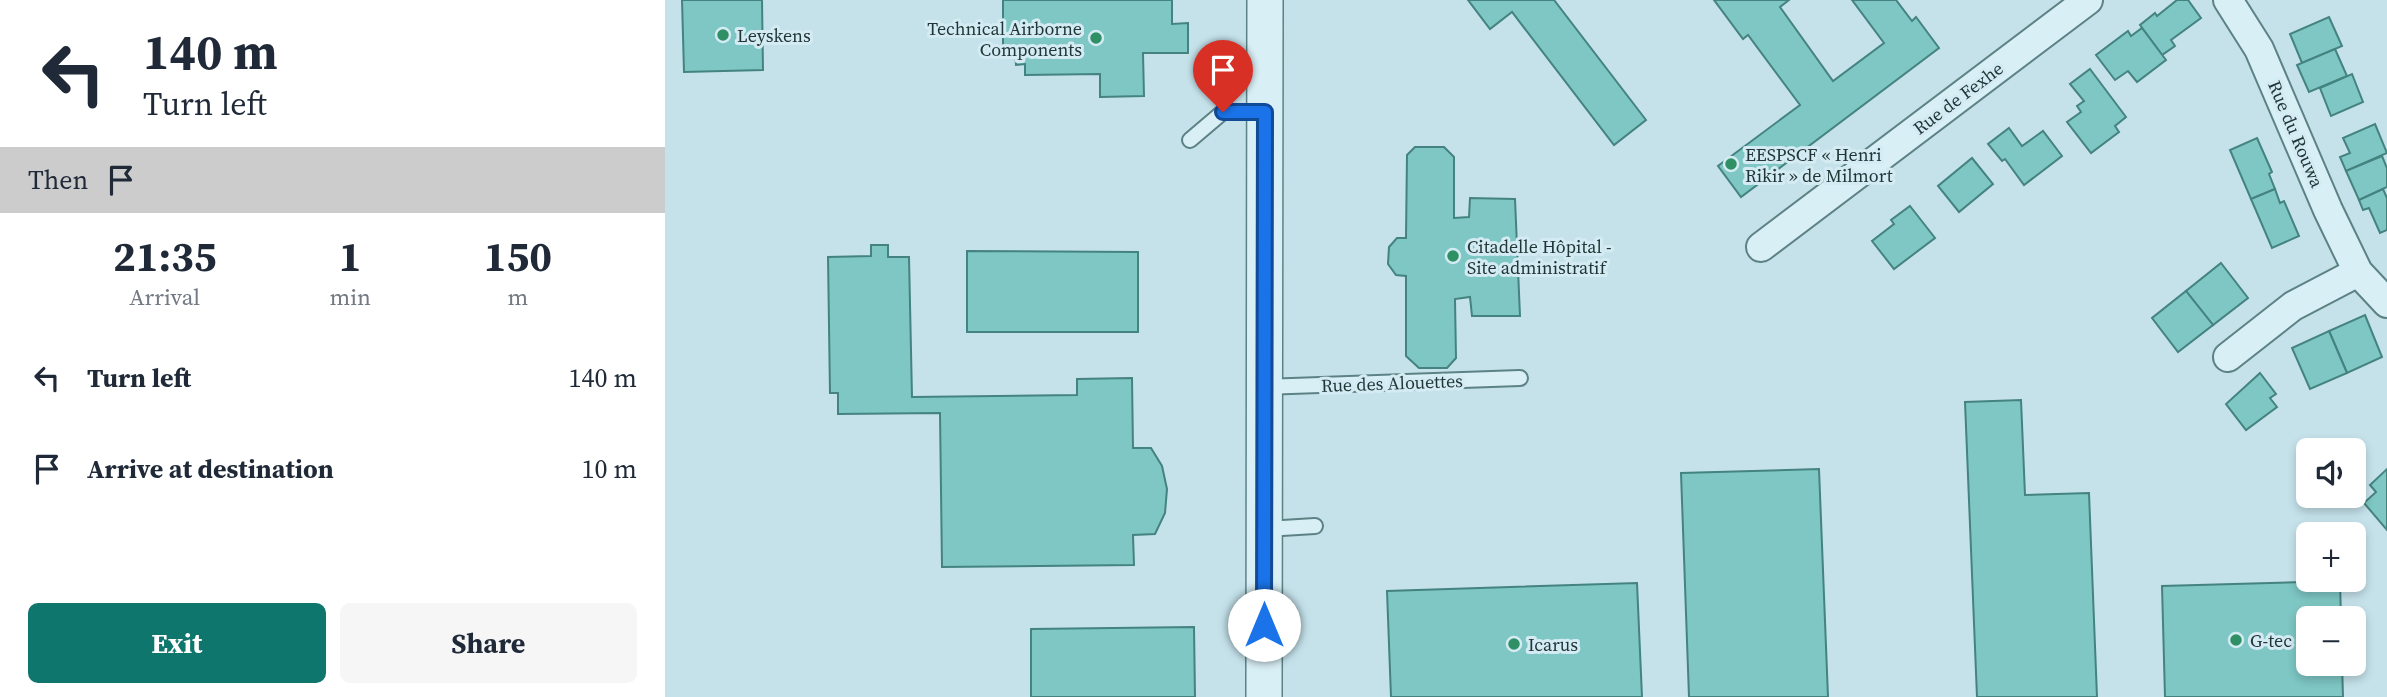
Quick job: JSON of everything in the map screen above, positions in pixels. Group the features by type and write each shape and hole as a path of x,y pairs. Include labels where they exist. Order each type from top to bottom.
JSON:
{"street":[{"path":"1264,697 1265,0"},
{"name":"Rue de Fexhe","path":"1761,247 2088,0"},
{"name":"Rue du Rouwa","path":"2228,0 2259,49 2328,210 2358,272 2387,303"},
{"path":"2228,357 2293,306 2358,272"}],"lane":[{"path":"1190,140 1223,112 1265,112"},
{"name":"Rue des Alouettes","path":"1265,387 1520,378"},
{"path":"1264,529 1315,526"}],"building":[{"name":"Leyskens","path":"682,0 762,0 763,70 684,72"},
{"name":"Technical Airborne Components","path":"1003,0 1172,0 1172,24 1188,23 1188,53 1143,53 1144,96 1100,97 1100,74 1025,75 1025,64 1016,65 1015,52 1003,52"},
{"path":"1468,0 1554,0 1646,120 1614,145 1512,12 1490,29"},
{"path":"1714,0 1789,0 1780,7 1833,81 1884,43 1852,0 1896,0 1912,21 1916,17 1939,48 1741,197 1718,166 1800,105 1748,35 1743,39"},
{"path":"2177,0 2188,0 2201,18 2171,40 2175,46 2162,55 2140,25"},
{"path":"2329,17 2342,46 2302,63 2290,34"},
{"path":"2142,28 2166,60 2137,82 2128,71 2115,80 2096,55 2128,31 2131,36"},
{"path":"2335,49 2347,76 2309,92 2297,65"},
{"path":"2090,69 2126,117 2115,126 2119,132 2091,153 2067,122 2081,112 2077,106 2084,101 2070,84"},
{"path":"2352,74 2363,102 2331,116 2320,88"},
{"path":"2375,124 2387,153 2346,171 2340,157 2350,153 2343,138"},
{"path":"2009,128 2022,146 2043,131 2062,156 2024,185 2005,159 2002,161 1988,144"},
{"path":"2257,138 2272,172 2269,174 2275,189 2251,199 2230,150"},
{"name":"Citadelle Hôpital - Site administratif","path":"1415,147 1444,147 1454,157 1454,218 1469,217 1470,198 1515,199 1520,316 1472,316 1470,297 1455,299 1456,358 1447,368 1419,368 1406,356 1406,276 1396,275 1388,264 1389,247 1397,238 1406,238 1407,155"},
{"path":"2382,156 2387,168 2387,187 2359,200 2346,171"},
{"path":"1972,158 1993,184 1959,212 1938,186"},
{"path":"2275,189 2280,203 2284,201 2299,236 2272,248 2251,199"},
{"path":"2383,189 2387,198 2387,230 2380,233 2369,208 2363,210 2359,200"},
{"path":"1910,206 1935,238 1894,269 1872,241 1894,224 1891,220"},
{"path":"871,245 888,245 888,257 909,257 912,397 1077,395 1077,379 1132,378 1133,448 1151,448 1162,466 1167,489 1165,513 1155,534 1133,535 1134,565 942,567 940,413 838,414 838,393 830,393 828,257 871,256"},
{"path":"967,251 1138,252 1138,332 967,332"},
{"path":"2221,263 2248,298 2213,325 2186,291"},
{"path":"2186,291 2213,325 2178,352 2152,318"},
{"path":"2365,315 2382,357 2347,373 2329,331"},
{"path":"2329,331 2347,373 2310,389 2292,348"},
{"path":"2260,373 2276,394 2270,398 2277,407 2246,430 2226,404"},
{"path":"2021,400 2025,495 2089,493 2097,697 1977,697 1965,402"},
{"path":"1819,469 1828,697 1689,697 1681,473"},
{"path":"2387,469 2387,530 2366,505 2366,501 2376,492 2370,485"},
{"name":"G-tec","path":"2296,582 2296,592 2340,592 2341,606 2296,606 2296,676 2342,676 2343,697 2165,697 2162,586"},
{"name":"Icarus","path":"1637,583 1642,697 1391,697 1387,591"},
{"path":"1194,627 1195,697 1031,697 1031,629"}],"place":[{"name":"Leyskens","path":"723,35"},
{"name":"Technical Airborne Components","path":"1096,38"},
{"name":"EESPSCF « Henri Rikir » de Milmort","path":"1731,164"},
{"name":"Citadelle Hôpital - Site administratif","path":"1453,256"},
{"name":"G-tec","path":"2236,640"},
{"name":"Icarus","path":"1514,644"}],"route":[{"path":"1223,112 1265,112 1264,625"}]}
